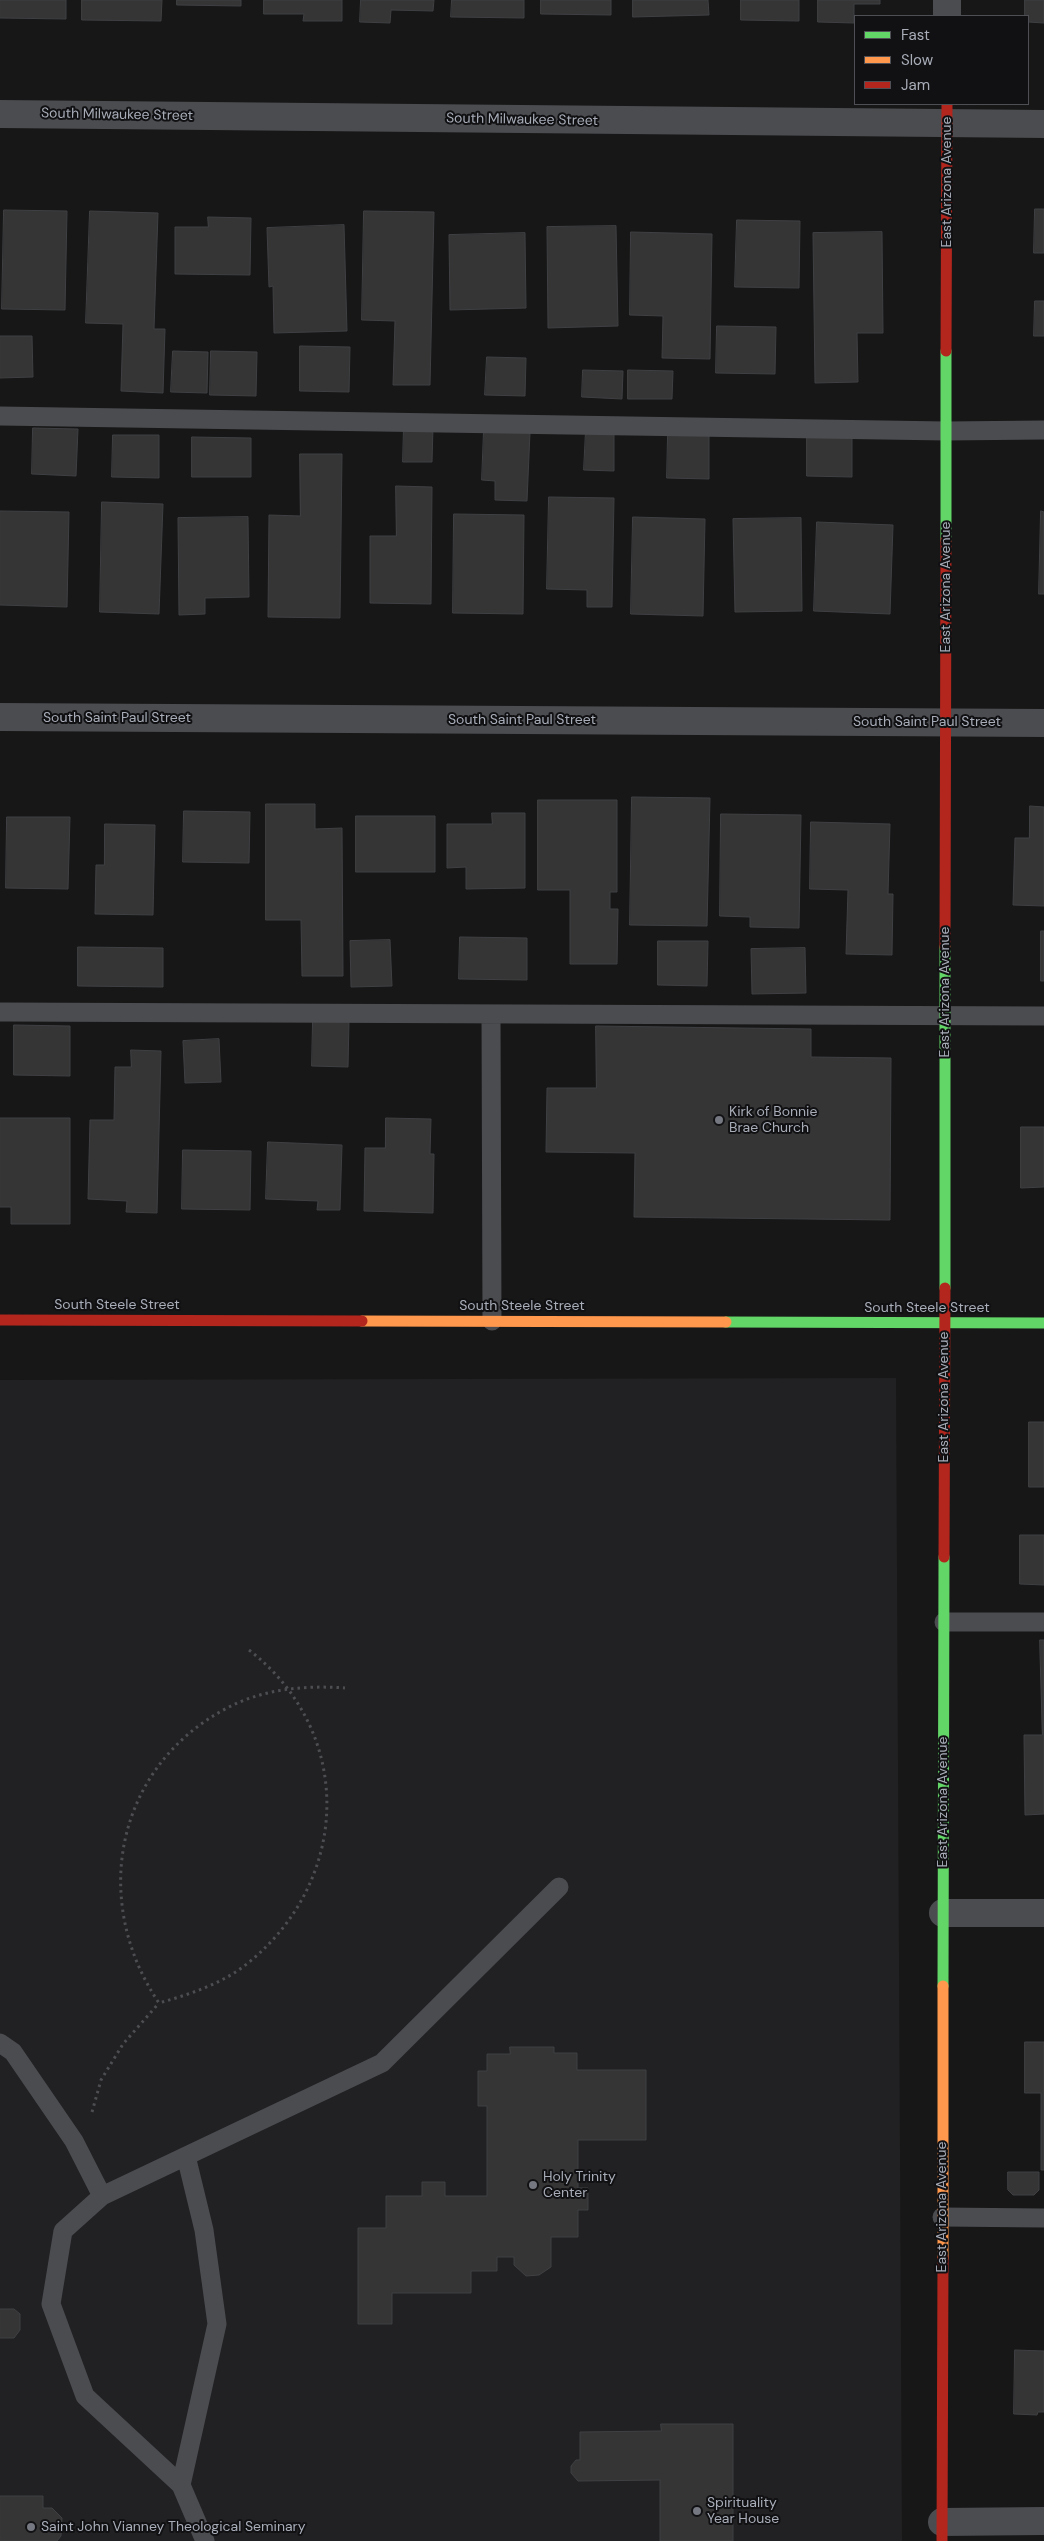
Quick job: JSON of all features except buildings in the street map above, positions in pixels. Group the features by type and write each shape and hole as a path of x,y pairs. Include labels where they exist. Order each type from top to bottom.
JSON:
{"street":[{"path":"947,0 947,15"},
{"name":"South Milwaukee Street","path":"0,114 947,114 1044,124"},
{"name":"East Arizona Avenue","path":"942,2532 947,114"},
{"name":"South Saint Paul Street","path":"0,717 1044,723"},
{"name":"South Steele Street","path":"0,1320 1044,1324"},
{"path":"943,1913 1044,1913"},
{"path":"942,2532 1044,2521"}],"lane":[{"path":"0,416 946,431 1044,430"},
{"path":"0,1012 1044,1016"},
{"path":"491,1014 492,1321"},
{"path":"944,1622 1044,1622"},
{"path":"205,2541 181,2485 85,2396 51,2304 63,2231 102,2196 382,2063 559,1888"},
{"path":"0,2043 13,2052 74,2141 102,2196"},
{"path":"181,2485 217,2324 204,2230 186,2156"},
{"path":"942,2217 1044,2218"}],"path":[{"path":"74,2141 92,2115 101,2080 143,2019 159,2003 190,1994 213,1984 247,1964 292,1919 320,1862 326,1832 325,1771 310,1723 288,1689 264,1662 248,1650"},
{"path":"159,2003 146,1984 128,1944 121,1908 120,1865 127,1828 141,1795 159,1765 183,1738 207,1719 229,1707 253,1697 288,1689 345,1688"}],"shaded area":[{"path":"896,1378 902,2541 0,2541 0,1380"}],"traffic: fast":[{"path":"946,351 946,540"},
{"path":"945,947 945,1288"},
{"path":"726,1322 1044,1323"},
{"path":"943,1986 944,1557"}],"traffic: slow":[{"path":"362,1321 726,1322"},
{"path":"943,1986 943,2258"}],"traffic: jam":[{"path":"946,351 947,105"},
{"path":"945,947 946,540"},
{"path":"944,1557 945,1288"},
{"path":"0,1320 362,1321"},
{"path":"942,2541 943,2258"}],"place":[{"name":"Kirk of Bonnie Brae Church","path":"719,1120"},
{"name":"Holy Trinity Center","path":"533,2185"},
{"name":"Spirituality Year House","path":"697,2511"},
{"name":"Saint John Vianney Theological Seminary","path":"31,2527"}]}
